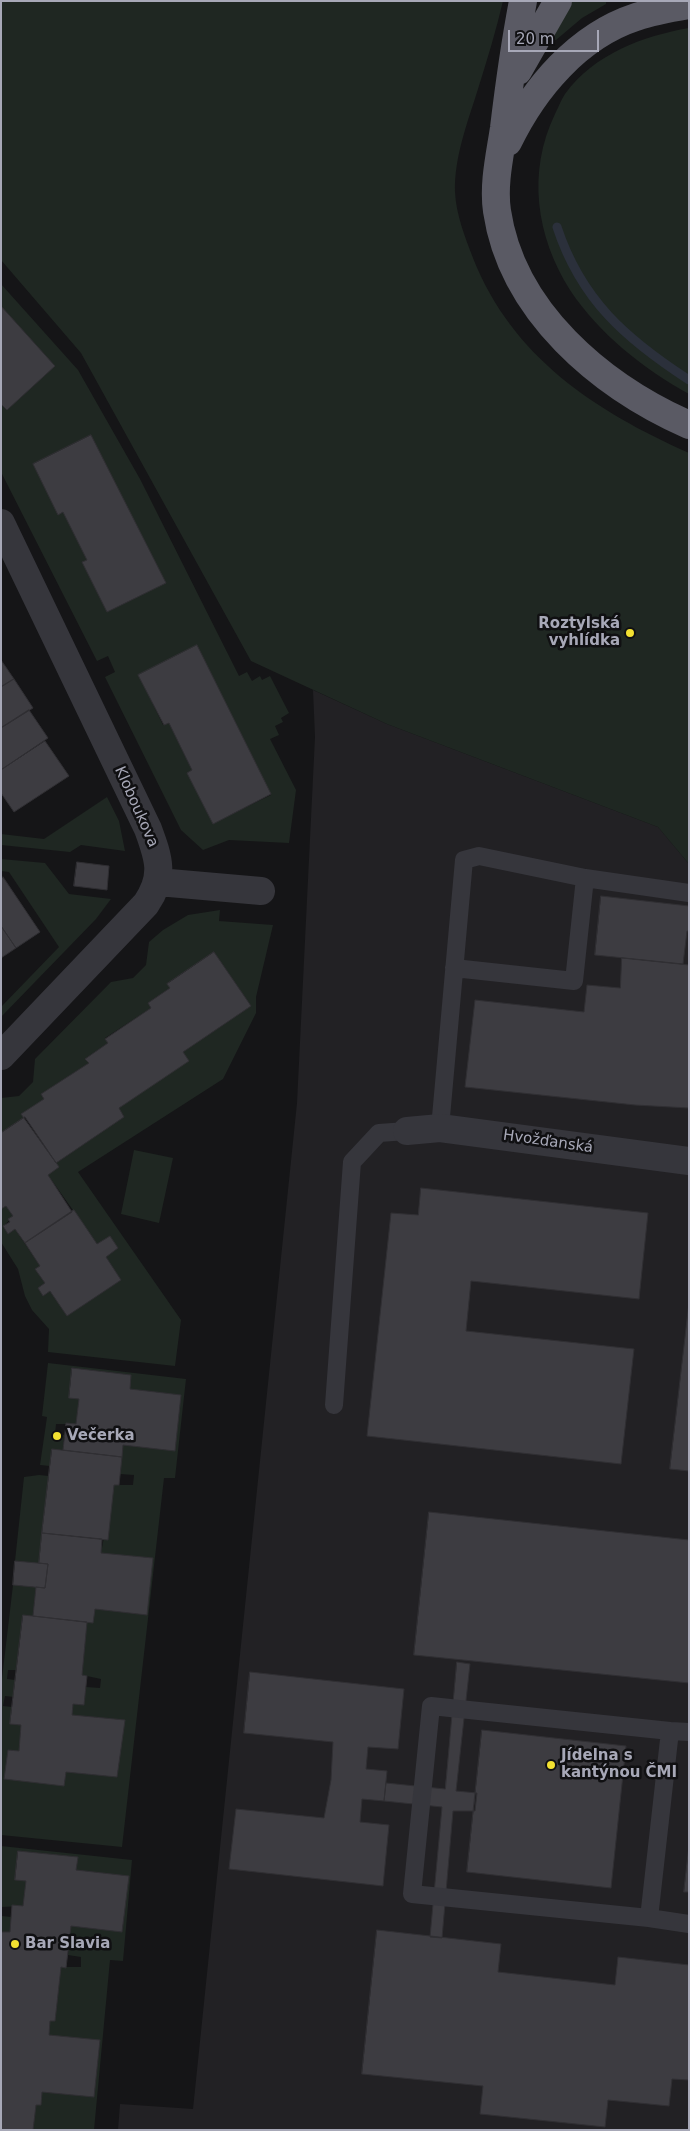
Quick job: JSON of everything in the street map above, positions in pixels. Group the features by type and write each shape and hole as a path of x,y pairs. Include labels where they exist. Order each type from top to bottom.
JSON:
{"highway":[{"path":"523,1 498,172 497,210 502,235 524,286 540,312 570,346 604,375 642,402 689,425"},
{"path":"510,86 558,1"},
{"path":"498,172 505,149 528,105 546,82 577,51 604,32 635,17 689,5"}],"street":[{"name":"Kloboukova","path":"1,523 148,829 157,855 158,882"},
{"path":"1,1056 146,904 158,882 261,891"},
{"name":"Hvožďanská","path":"407,1131 440,1128 689,1161"}],"lane":[{"path":"440,1128 464,860 479,856 585,878 689,893"},
{"path":"454,968 574,981 585,878"},
{"path":"334,1405 352,1162 380,1133 407,1131"},
{"path":"689,1732 431,1706 412,1894 649,1918 689,1924"},
{"path":"649,1918 670,1731"}],"shaded area":[{"path":"1,1 503,1 459,152 455,179 457,209 473,258 490,293 510,324 534,352 560,377 590,399 654,437 689,453 689,864 658,827 387,724 251,661 81,353 1,260"},
{"path":"570,1 606,2 606,4 582,18 556,40 552,40"},
{"path":"689,28 689,394 639,362 609,336 594,321 570,290 549,248 539,204 538,181 546,136 562,99 577,80 590,68 621,49 654,36"},
{"path":"1,284 78,370 140,479 239,676 247,672 252,681 260,676 262,680 270,676 289,713 281,718 283,722 275,726 279,735 270,739 296,790 289,843 229,840 203,850 181,830 105,677 115,672 108,656 97,661 1,472 1,404 7,410 55,366 1,306","holes":["91,435 165,583 107,612 82,562 87,560 63,512 58,514 33,464","197,646 271,795 213,823 188,773 192,770 169,723 163,725 139,675"]},
{"path":"313,690 387,724 658,827 689,864 689,2130 118,2130 120,2104 193,2109 297,1103 315,737"},
{"path":"107,797 119,821 125,851 81,845 70,852 1,845 1,834 44,839"},
{"path":"1,859 45,863 69,894 111,899 96,919 1,1017 1,1007 59,947 9,872 1,871"},
{"path":"220,910 219,921 273,925 256,997 256,1013 223,1079 78,1172 181,1320 175,1366 48,1352 49,1329 32,1310 25,1296 18,1269 1,1242 1,1209 6,1206 13,1216 3,1227 8,1234 15,1229 40,1266 35,1269 45,1283 38,1288 43,1296 50,1291 67,1316 121,1280 106,1257 118,1248 110,1237 97,1244 48,1175 56,1163 124,1117 119,1108 183,1052 251,1006 214,952 168,983 170,988 148,1003 151,1008 105,1038 108,1043 86,1058 89,1063 41,1094 44,1099 25,1117 1,1133 1,1098 19,1096 33,1082 35,1059 111,982 133,978 146,965 149,942 163,930 188,915"},
{"path":"134,1150 173,1158 159,1223 121,1214"},
{"path":"48,1363 186,1379 175,1478 164,1478 122,1847 1,1835 1,1687 13,1585 36,1587 33,1616 23,1615 16,1670 8,1670 7,1679 15,1680 14,1697 5,1696 3,1706 12,1707 11,1724 21,1725 19,1751 8,1750 4,1779 64,1785 66,1772 117,1777 124,1720 72,1715 73,1704 84,1705 86,1687 100,1688 101,1679 82,1675 87,1622 95,1609 146,1615 152,1558 101,1553 114,1485 133,1485 134,1475 120,1474 123,1445 175,1451 181,1395 130,1389 131,1375 72,1368 69,1397 79,1399 76,1424 56,1424 55,1434 64,1435 63,1450 52,1449 50,1466 40,1465 47,1417 42,1416"},
{"path":"49,1476 39,1564 15,1561 24,1477"},
{"path":"1,1846 132,1860 123,1961 110,1960 94,2130 33,2130 36,2105 41,2105 42,2092 94,2097 100,2041 49,2035 50,2021 55,2021 61,1967 81,1967 81,1957 68,1955 71,1926 122,1932 128,1876 76,1870 78,1857 18,1851 15,1880 26,1881 23,1906 2,1907 2,1916 11,1917 10,1932 1,1932"}],"building":[{"path":"1,306 55,366 7,410 1,404"},
{"path":"91,435 166,583 107,612 82,562 87,560 63,512 58,515 33,464"},
{"path":"197,645 271,794 213,824 187,773 192,770 169,723 164,725 138,675"},
{"path":"1,660 14,679 1,687"},
{"path":"14,679 33,708 1,728 1,687"},
{"path":"29,710 48,738 1,770 1,728"},
{"path":"45,741 69,776 14,812 1,793 1,770"},
{"path":"77,862 109,866 107,890 74,886"},
{"path":"3,877 40,932 16,948 1,926 1,879"},
{"path":"601,896 689,906 689,931 687,931 683,964 595,955"},
{"path":"1,926 16,948 1,958"},
{"path":"214,952 251,1006 183,1052 189,1061 119,1108 124,1117 56,1163 21,1114 44,1099 41,1094 89,1063 85,1059 108,1043 105,1039 151,1008 148,1003 170,988 167,984"},
{"path":"622,958 689,965 689,1108 635,1105 465,1087 475,1000 584,1012 587,985 620,988"},
{"path":"25,1117 59,1167 48,1175 72,1212 25,1243 15,1229 8,1234 3,1226 10,1222 8,1219 13,1216 6,1206 1,1209 1,1133"},
{"path":"421,1188 648,1213 639,1299 471,1281 466,1331 634,1349 621,1464 367,1436 391,1213 418,1215"},
{"path":"74,1210 97,1244 110,1236 118,1248 106,1257 121,1280 67,1316 50,1291 43,1296 38,1288 45,1283 35,1269 40,1266 25,1243"},
{"path":"689,1303 689,1471 670,1469"},
{"path":"72,1368 131,1375 130,1389 181,1395 175,1451 123,1445 122,1457 63,1450 66,1423 76,1424 79,1399 69,1398"},
{"path":"52,1449 122,1457 119,1485 114,1485 108,1540 42,1533"},
{"path":"429,1512 689,1540 689,1683 414,1655"},
{"path":"42,1533 102,1539 101,1553 153,1558 147,1615 95,1609 93,1623 33,1616 36,1587 45,1588 48,1564 39,1563"},
{"path":"15,1561 48,1564 45,1588 13,1585"},
{"path":"23,1615 87,1622 82,1675 87,1676 84,1705 73,1704 72,1715 125,1720 117,1777 66,1772 64,1786 4,1779 8,1750 19,1751 21,1725 10,1724"},
{"path":"457,1662 470,1664 456,1791 477,1793 475,1811 453,1811 442,1938 430,1937 442,1807 384,1801 386,1783 445,1789"},
{"path":"250,1672 404,1689 398,1749 368,1747 366,1769 387,1771 384,1801 362,1799 360,1822 389,1825 383,1886 229,1869 236,1809 324,1818 331,1780 333,1742 244,1733"},
{"path":"482,1730 626,1746 611,1888 467,1872"},
{"path":"689,1846 689,1892 684,1892"},
{"path":"18,1851 78,1857 76,1870 129,1876 122,1932 71,1926 66,1968 61,1967 55,2021 50,2021 49,2035 100,2040 94,2097 42,2092 41,2105 36,2105 33,2130 1,2130 1,1932 10,1932 12,1905 23,1906 26,1881 15,1880"},
{"path":"377,1930 501,1944 498,1972 615,1985 618,1957 689,1965 689,2080 672,2079 669,2106 608,2100 605,2127 480,2114 483,2086 362,2074"}],"waterway":[{"path":"557,227 567,253 579,276 608,316 645,349 689,380"}],"place":[{"name":"Roztylská vyhlídka","path":"630,633"},
{"name":"Večerka","path":"57,1436"},
{"name":"Jídelna s kantýnou ČMI","path":"551,1765"},
{"name":"Bar Slavia","path":"15,1944"}]}
